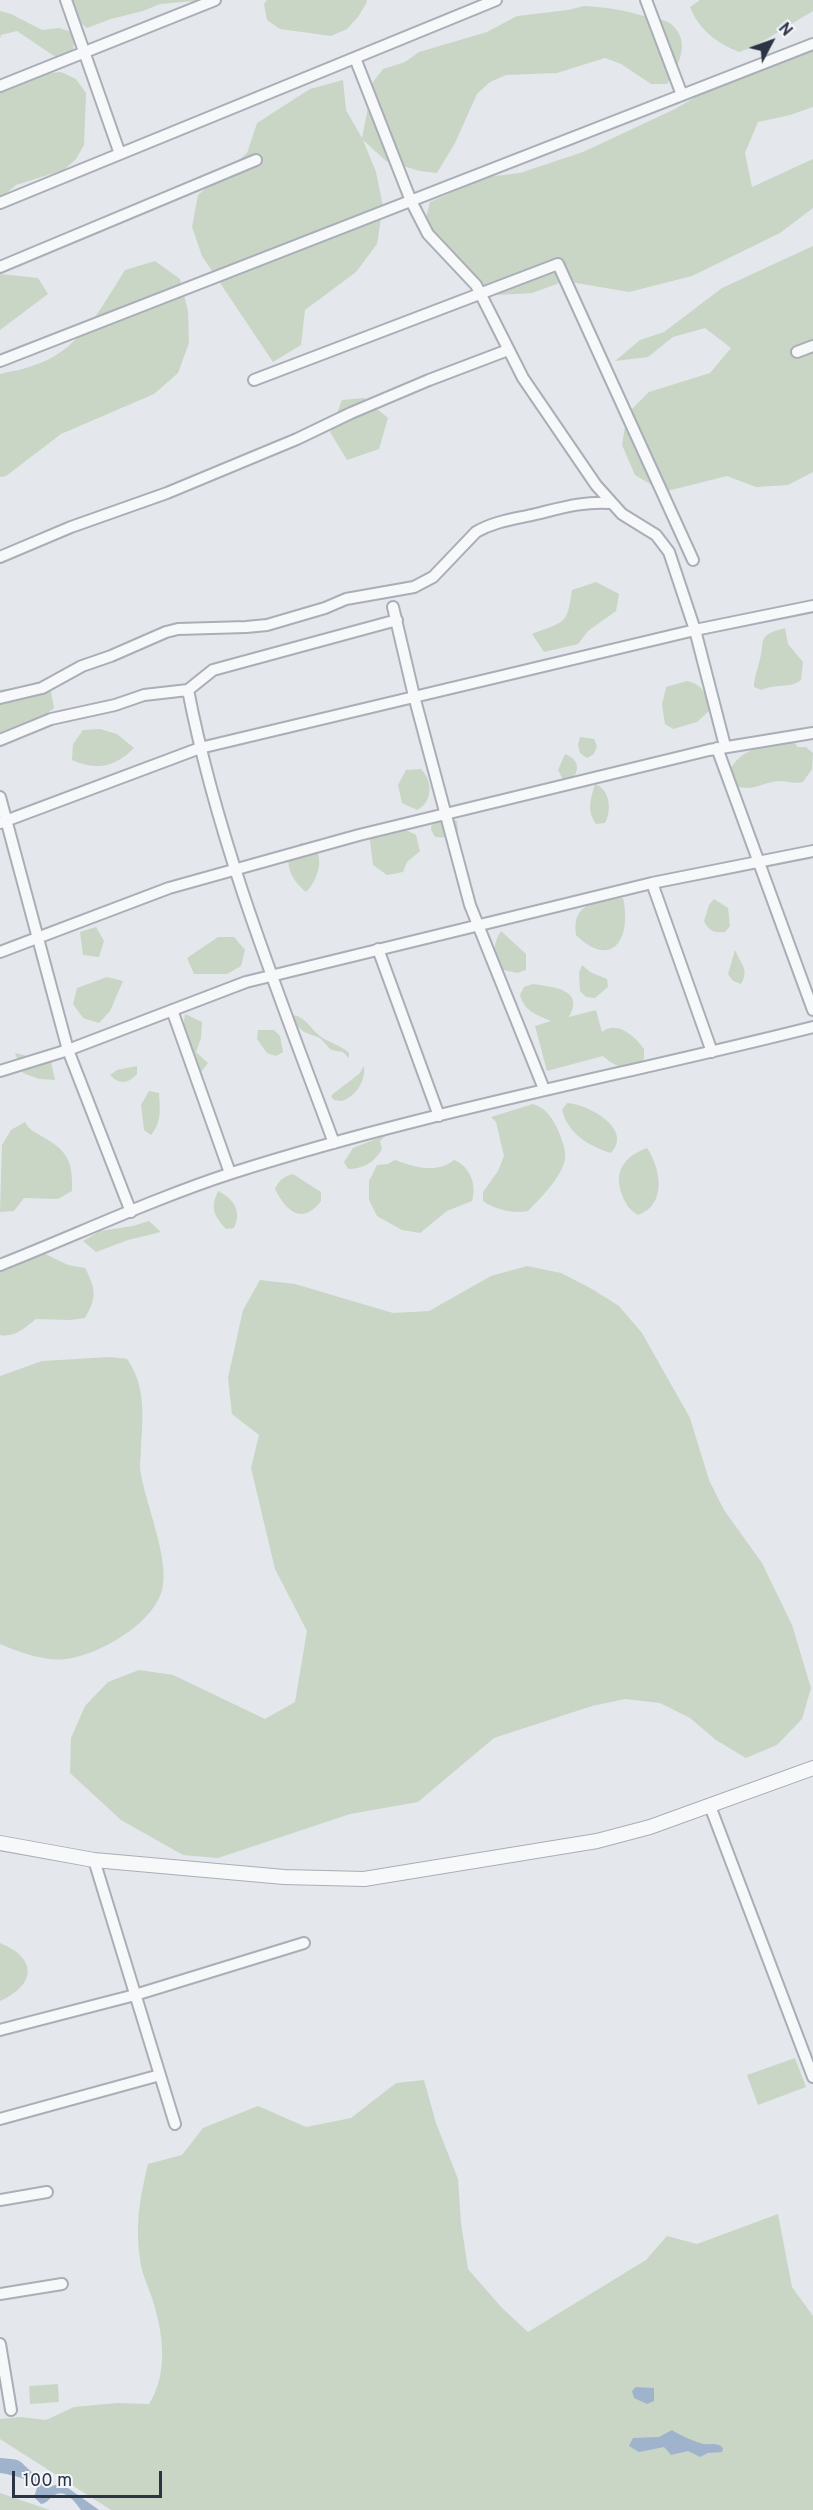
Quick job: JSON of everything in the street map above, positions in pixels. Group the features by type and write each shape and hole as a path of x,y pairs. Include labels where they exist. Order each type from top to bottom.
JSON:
{"street":[{"path":"66,0 120,154"},
{"path":"0,86 215,0"},
{"path":"0,203 496,0"},
{"path":"646,0 682,95"},
{"path":"0,361 813,44"},
{"path":"355,58 411,201 428,234 476,285 523,378 596,485 622,514 656,535 669,552 694,630 721,747 758,862 813,1010"},
{"path":"0,267 256,159"},
{"path":"254,381 558,264 693,560"},
{"path":"797,352 813,346"},
{"path":"0,557 70,527 167,493 297,439 429,380 508,350"},
{"path":"0,698 42,688 82,666 166,632 178,629 267,625 325,608 346,599 414,587 433,577 476,532 484,527 580,503 611,502"},
{"path":"3,822 200,748 694,630 813,606"},
{"path":"393,607 414,696 470,905 544,1089"},
{"path":"0,740 51,719 115,705 144,695 188,690 213,670 397,620"},
{"path":"188,690 200,748 271,976 334,1143"},
{"path":"0,952 169,888 237,869 445,813 721,747 813,733"},
{"path":"0,797 3,822 39,936 68,1050 131,1212"},
{"path":"0,1071 68,1050 246,982 652,883 813,850"},
{"path":"652,883 712,1053"},
{"path":"378,949 438,1116"},
{"path":"172,1010 230,1173"},
{"path":"0,1265 230,1173 334,1143 544,1089 712,1053 813,1027"},
{"path":"0,1843 94,1860 284,1877 364,1879 597,1841 650,1827 813,1767"},
{"path":"710,1806 813,2078"},
{"path":"94,1860 175,2124"},
{"path":"0,2030 135,1995 304,1943"},
{"path":"0,2119 160,2075"},
{"path":"0,2200 47,2192"},
{"path":"0,2294 62,2284"},
{"path":"0,2344 11,2410"}],"green space":[{"path":"69,0 206,0 160,4 87,28 75,16"},
{"path":"267,0 367,0 367,2 347,29 331,36 280,29 267,20 264,4"},
{"path":"700,0 813,0 813,11 755,46 739,52 716,40 698,22 690,7"},
{"path":"584,6 622,10 671,24 681,38 682,46 679,62 667,84 651,84 621,64 605,58 557,73 506,75 490,82 477,94 455,143 437,173 420,171 386,161 363,140 376,172 383,206 377,244 356,272 305,310 301,345 273,362 202,256 192,227 198,195 247,153 257,123 310,89 343,80 346,110 362,138 373,82 383,69 405,62 419,52 487,32 517,16"},
{"path":"0,11 11,14 42,30 59,28 75,33 73,50 60,60 17,31 1,35 0,39"},
{"path":"813,43 813,107 758,122 745,153 752,187 813,159 813,208 780,233 692,276 629,292 565,281 532,293 498,295 442,257 422,234 430,202 487,177 520,173 583,152 675,109 733,75"},
{"path":"61,72 76,79 86,93 84,145 76,159 64,170 16,185 0,199 0,89 26,75"},
{"path":"813,246 813,472 788,485 756,487 727,476 663,492 635,475 622,445 627,414 649,392 710,373 731,348 705,328 673,337 648,357 615,361 640,340 664,332 722,288"},
{"path":"155,261 180,279 188,311 189,343 178,373 154,394 61,434 6,476 0,477 0,374 32,366 63,350 87,327 125,270"},
{"path":"0,274 38,278 48,294 0,330"},
{"path":"364,398 388,418 379,449 347,460 330,432 342,400"},
{"path":"596,582 619,594 616,611 588,631 578,644 544,652 532,634 563,621 572,590"},
{"path":"785,628 788,644 803,662 801,680 797,683 762,690 754,687 763,640 769,634"},
{"path":"687,681 697,685 704,692 708,700 709,711 697,722 673,729 665,724 662,705 666,687"},
{"path":"18,687 51,692 54,708 41,718 0,738 0,690"},
{"path":"100,729 117,734 134,748 120,759 105,765 90,765 72,760 73,744 83,730"},
{"path":"580,737 594,739 597,746 594,754 587,758 580,753 578,745"},
{"path":"793,741 798,747 806,747 813,753 812,769 803,782 779,781 748,788 736,786 729,772 740,757 756,748"},
{"path":"565,754 576,762 577,766 576,773 570,781 562,778 558,770"},
{"path":"421,769 428,779 430,791 426,802 417,810 402,803 398,785 406,770"},
{"path":"595,784 607,795 609,807 605,823 596,824 591,814 590,804"},
{"path":"449,819 457,821 458,832 452,838 435,837 431,830 432,822"},
{"path":"400,827 416,835 420,851 407,862 403,872 387,875 373,865 369,832"},
{"path":"301,843 316,849 319,856 318,871 306,892 292,876 288,860 288,854"},
{"path":"623,898 625,925 617,945 610,949 600,950 576,935 578,916 588,905"},
{"path":"714,899 728,908 730,926 725,932 712,931 704,921 709,905"},
{"path":"96,927 104,941 99,957 83,955 80,932"},
{"path":"501,931 526,954 526,970 517,973 500,969 494,950"},
{"path":"218,937 234,937 245,950 241,966 227,974 194,974 187,958"},
{"path":"735,950 745,974 741,984 733,981 728,974"},
{"path":"582,965 590,972 607,979 608,987 595,998 586,997 580,991 579,973"},
{"path":"107,977 123,981 110,1011 99,1023 83,1018 73,1004 77,988"},
{"path":"533,984 557,988 570,995 573,1008 569,1017 596,1010 602,1032 614,1028 631,1035 644,1049 641,1065 631,1068 620,1066 603,1056 547,1071 535,1026 551,1021 528,1009 520,995 524,987"},
{"path":"185,1014 202,1022 201,1038 196,1052 208,1063 198,1076 187,1062 182,1047"},
{"path":"294,1015 305,1021 324,1038 346,1050 349,1058 343,1052 331,1050 320,1038 304,1032 294,1023"},
{"path":"258,1030 274,1030 280,1036 283,1052 276,1056 267,1053 257,1039"},
{"path":"15,1053 51,1062 55,1080 39,1079 23,1073"},
{"path":"137,1066 137,1074 124,1082 110,1075 117,1070"},
{"path":"364,1066 362,1082 356,1092 342,1101 334,1100 331,1096 359,1074"},
{"path":"149,1091 159,1093 160,1104 159,1120 151,1135 144,1130 141,1105"},
{"path":"567,1103 586,1108 606,1119 617,1135 617,1144 611,1153 587,1143 574,1132 562,1110"},
{"path":"533,1104 544,1110 554,1122 563,1143 565,1160 558,1176 528,1211 511,1212 499,1209 483,1201 483,1192 498,1171 504,1156 496,1122 491,1117"},
{"path":"25,1122 30,1129 58,1147 67,1158 70,1165 72,1191 58,1199 24,1198 14,1211 0,1212 2,1145 11,1130"},
{"path":"386,1135 380,1141 382,1149 372,1161 359,1168 348,1169 344,1162 353,1148"},
{"path":"647,1148 656,1166 659,1186 654,1203 638,1215 629,1208 624,1199 619,1177 628,1159"},
{"path":"395,1160 425,1168 440,1167 454,1160 460,1163 468,1171 473,1183 472,1201 447,1211 420,1233 402,1230 377,1216 369,1200 369,1181 377,1165 388,1164"},
{"path":"293,1174 321,1192 321,1201 307,1213 295,1213 289,1209 275,1189 282,1179"},
{"path":"218,1191 235,1206 237,1216 234,1228 226,1229 214,1212 214,1202"},
{"path":"149,1221 161,1232 128,1240 96,1252 83,1241 100,1231"},
{"path":"37,1250 68,1265 85,1268 94,1293 92,1305 85,1318 36,1319 15,1333 0,1335 0,1272"},
{"path":"527,1266 561,1273 592,1289 619,1306 642,1333 690,1418 709,1480 724,1510 762,1563 792,1625 811,1688 802,1719 777,1745 746,1758 716,1740 690,1718 660,1703 625,1699 592,1706 494,1738 418,1802 350,1814 218,1858 183,1855 121,1820 70,1773 71,1738 85,1706 108,1682 139,1670 173,1675 265,1719 295,1702 307,1631 275,1569 251,1468 259,1435 232,1414 228,1378 243,1310 260,1280 295,1284 393,1313 429,1311 491,1276"},
{"path":"110,1357 127,1359 140,1391 142,1413 140,1471 163,1564 162,1590 157,1603 148,1615 123,1636 109,1644 66,1659 33,1656 0,1644 0,1376 42,1361"},
{"path":"0,1943 21,1956 28,1972 21,1987 0,2001"},
{"path":"795,2058 806,2087 758,2105 747,2075"},
{"path":"424,2080 436,2123 458,2179 461,2223 468,2269 502,2308 528,2332 646,2260 667,2236 697,2244 778,2214 792,2287 813,2316 813,2510 111,2510 0,2439 0,2419 21,2417 46,2420 74,2407 117,2403 149,2404 159,2379 162,2352 159,2325 142,2269 138,2234 139,2211 148,2164 182,2155 203,2128 258,2106 306,2127 351,2118 396,2083"},
{"path":"58,2384 59,2402 30,2404 29,2386"},
{"path":"0,2493 50,2510 0,2510"}],"water":[{"path":"636,2387 654,2388 654,2401 647,2404 634,2398 632,2391"},
{"path":"672,2430 700,2443 719,2445 723,2448 722,2452 708,2453 700,2457 688,2451 671,2455 664,2447 639,2452 629,2446 633,2438 659,2437"},
{"path":"0,2458 20,2461 34,2474 43,2477 47,2488 61,2483 99,2510 81,2510 66,2494 62,2493 41,2504 34,2497 38,2485 0,2473"}]}
